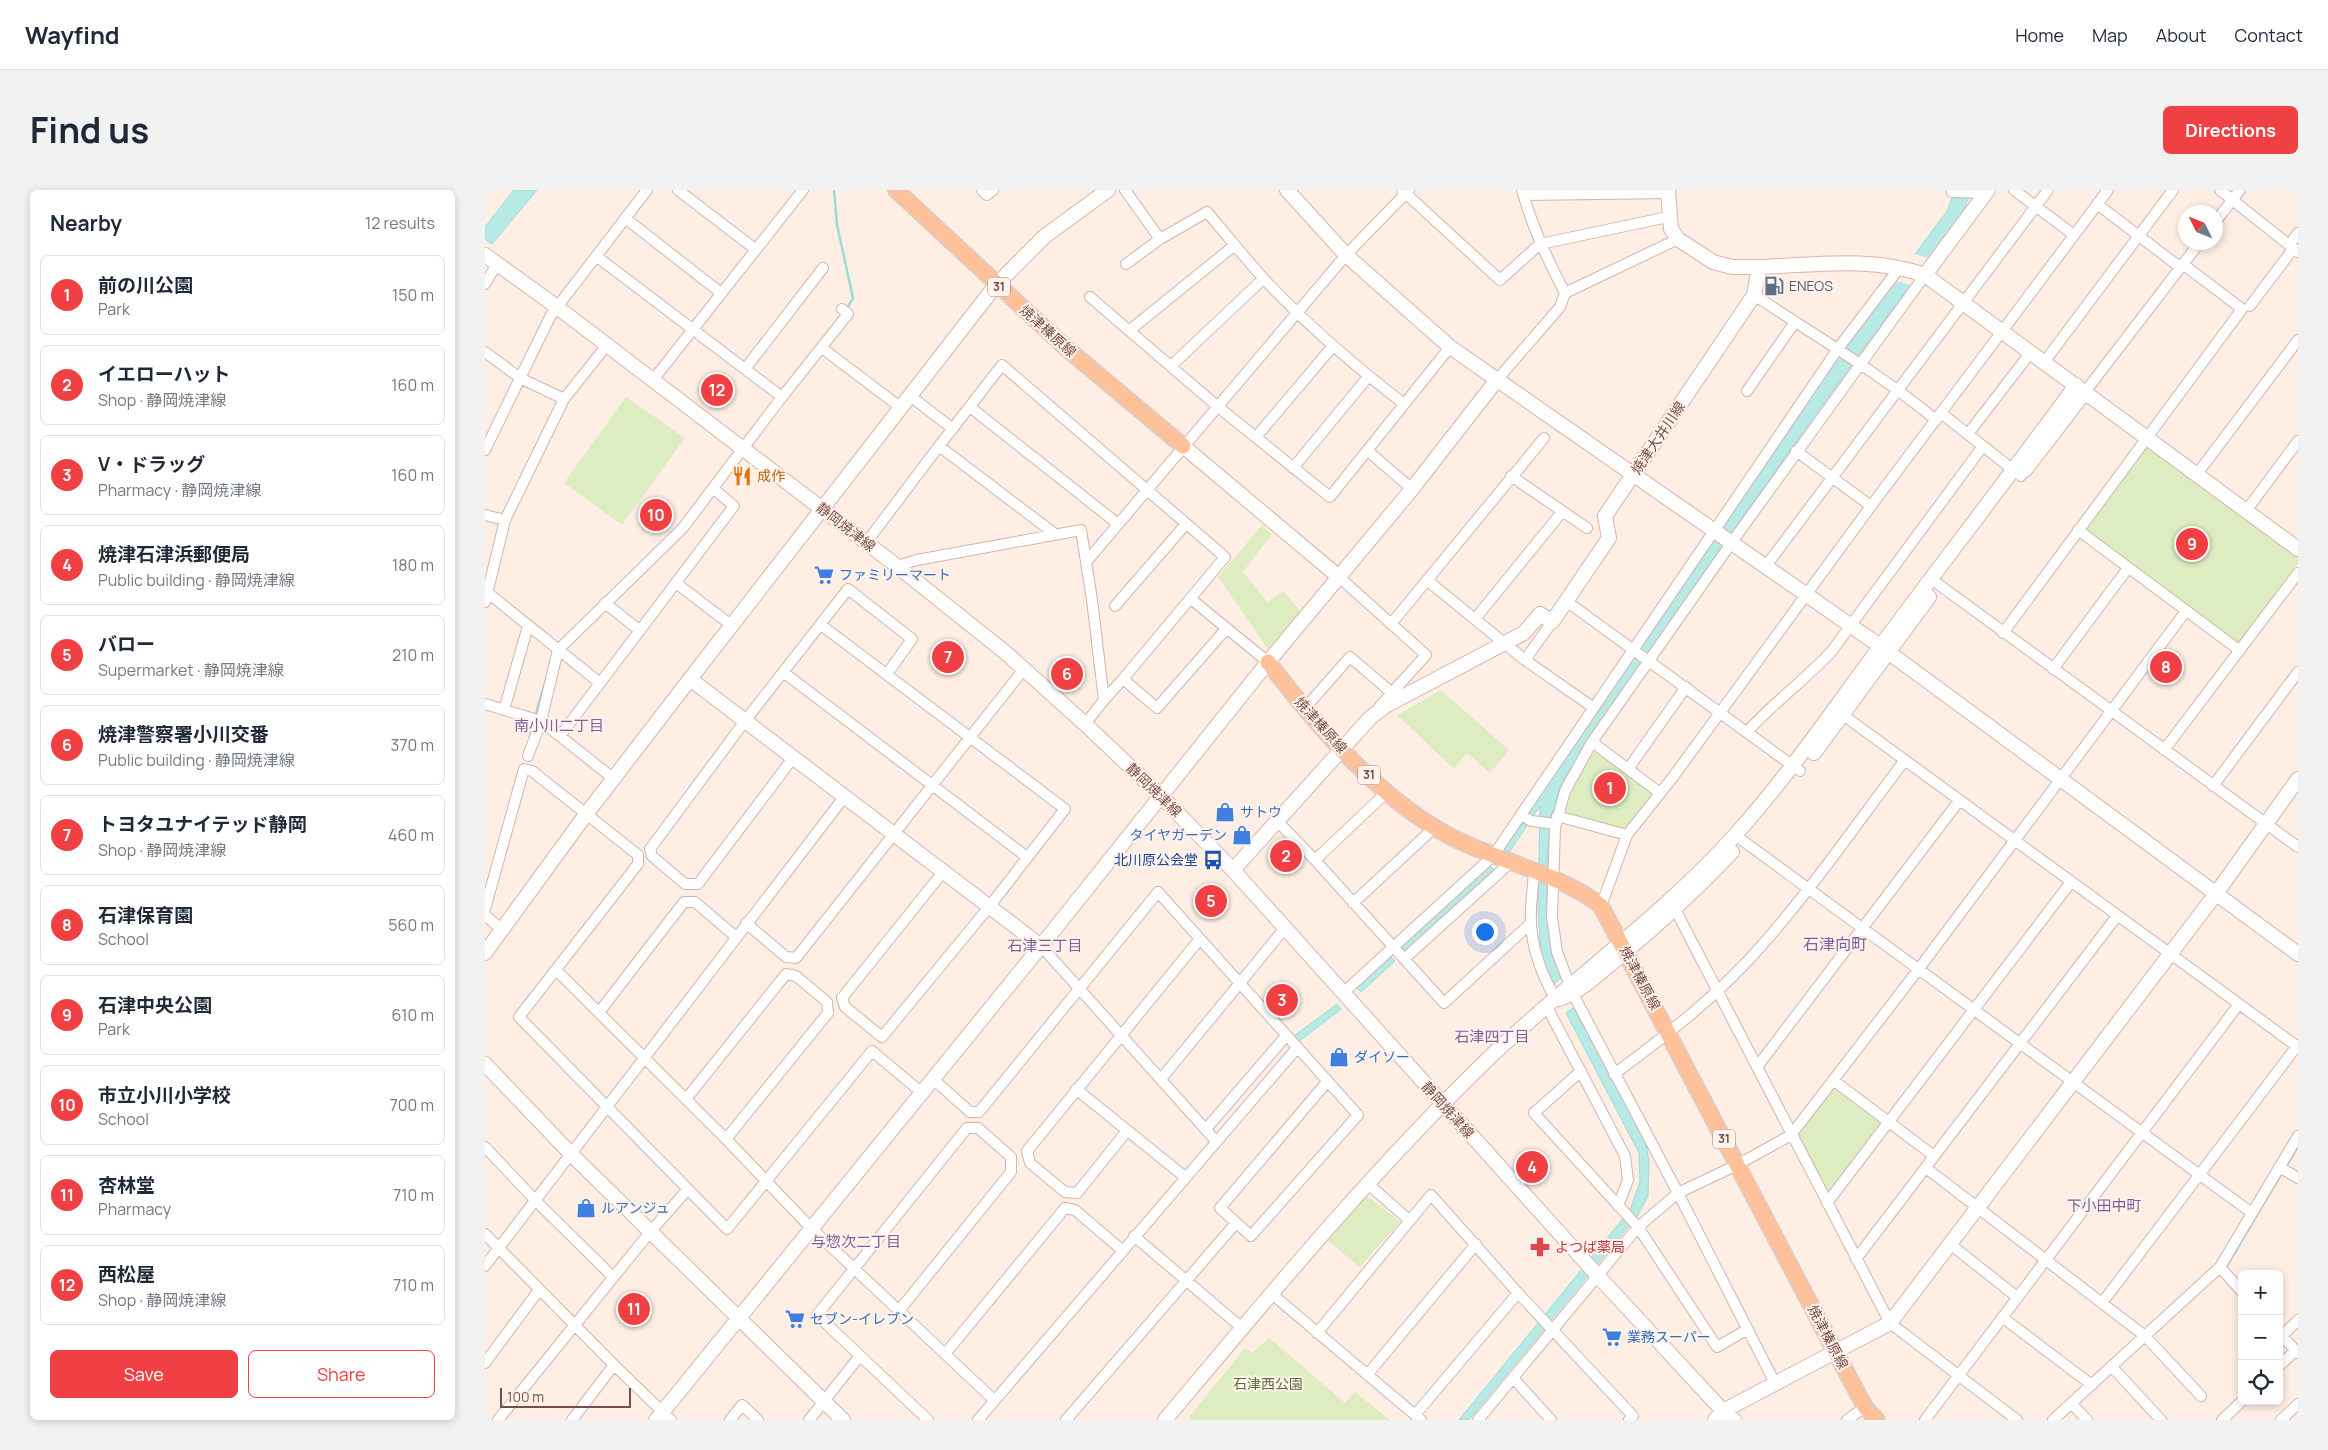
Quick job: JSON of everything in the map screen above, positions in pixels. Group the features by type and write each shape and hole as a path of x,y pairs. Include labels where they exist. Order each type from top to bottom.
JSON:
{"main road":[{"name":"焼津榛原線","path":"896,190 1065,347 1183,446"},
{"name":"焼津榛原線","path":"1268,662 1305,708 1342,749 1387,792 1434,828 1500,859 1586,894 1601,906 1865,1407 1877,1420"}],"street":[{"path":"485,450 557,307 647,190"},
{"path":"678,190 755,249"},
{"path":"653,380 803,190"},
{"path":"981,190 987,195 993,190"},
{"path":"485,952 587,813 731,625 909,395 997,285 1045,236 1106,190"},
{"path":"1125,190 1160,239"},
{"path":"1287,190 1345,255 1450,346 1497,381 1715,530 1885,650 2215,895 2298,954"},
{"path":"2014,190 2074,235"},
{"path":"1766,566 2048,190"},
{"path":"1601,906 1627,835 2108,190"},
{"path":"2045,362 2173,190"},
{"path":"2220,190 2294,248"},
{"path":"2223,212 2240,190"},
{"path":"1087,561 1345,255 1406,191 1500,280 1540,244 1669,217"},
{"path":"1952,192 1982,191"},
{"path":"1619,1206 1627,1180 1625,1156 1581,1071 1551,1004 1539,964 1531,923 1556,821 1572,775 1592,742 1732,542 1982,191"},
{"path":"1565,293 1540,244 1528,213 1523,192 1668,192 1671,229 1678,238 1713,262 1732,267 1868,264 1901,268 1923,274 2246,511 2296,542"},
{"path":"2003,633 2242,310 2097,204"},
{"path":"1126,264 1160,239 1207,212 1263,279 1296,312 1368,377 1404,404"},
{"path":"625,218 721,293"},
{"path":"2250,306 2294,248 2298,233"},
{"path":"485,1234 663,1417 811,1228 1041,946 1268,662 1412,489 1497,381 1560,307 1565,293 1678,238"},
{"path":"1130,330 1235,245"},
{"path":"1797,768 2080,389 2194,250"},
{"path":"596,256 782,397"},
{"path":"485,284 490,258"},
{"name":"静岡焼津線","path":"490,258 897,566 1024,669 1085,724 1161,796 1233,870 1724,1417"},
{"name":"焼津大井川線","path":"1551,622 1609,538 1605,516 1754,295 1759,267"},
{"path":"745,369 823,268"},
{"path":"1404,959 1500,859 1528,818 1594,708 1634,649 1837,350 1901,268"},
{"path":"1171,366 1263,279"},
{"path":"1754,295 1968,434 2017,473"},
{"path":"1090,296 1217,406 1329,497 1368,451 1450,346"},
{"path":"528,756 541,721 557,650 682,529 782,397 848,314 844,311"},
{"path":"1747,391 1795,322"},
{"path":"2197,474 2298,340"},
{"path":"600,683 528,626 486,597 505,520 564,399 607,345"},
{"path":"1256,437 1333,346"},
{"path":"822,348 900,407"},
{"path":"485,352 520,378 564,399"},
{"path":"1968,434 2031,352"},
{"path":"866,542 1002,365 1225,557 1085,724"},
{"path":"1293,468 1368,377"},
{"path":"909,395 953,429"},
{"path":"970,407 1118,524"},
{"path":"1391,624 1544,438"},
{"path":"2246,511 2298,441"},
{"path":"939,446 1055,534"},
{"path":"1183,446 1339,577 1426,655 1233,870"},
{"path":"1748,731 1770,706 1809,675 1836,645 1983,446"},
{"path":"1368,451 1412,489"},
{"path":"1796,451 1871,506"},
{"path":"1165,1420 1367,1183 1493,1054 1551,1004 1675,909 1739,838 1843,715 1885,650 1938,584 2017,473"},
{"path":"1511,476 1587,528"},
{"path":"559,736 734,506 714,488"},
{"path":"1475,619 1562,512"},
{"path":"485,515 505,520"},
{"path":"1115,606 1186,524"},
{"path":"897,566 917,560 1081,530 1087,561 1104,700"},
{"path":"2078,530 2239,650"},
{"path":"2053,669 2128,568"},
{"path":"2165,750 2298,572"},
{"path":"1428,580 1525,660 1594,708"},
{"path":"676,584 731,625"},
{"path":"1938,584 2298,848"},
{"path":"793,758 698,884 685,884 653,856 650,849 745,721 848,589 912,639 887,674"},
{"path":"1191,599 1268,662"},
{"path":"1566,601 1797,768"},
{"path":"605,603 639,630"},
{"path":"1478,1420 1552,1328 1593,1270 1636,1225 1678,1193 1737,1165 1791,1135 2015,841 2186,611"},
{"path":"1370,718 1387,705 1506,644 1523,633 1540,614 1551,622 1525,660"},
{"path":"821,625 969,738 1065,808 989,907 882,1037 845,1007 842,998 943,872"},
{"path":"504,710 528,626"},
{"path":"1123,679 1157,708 1227,629"},
{"path":"1305,708 1350,656 1391,693"},
{"path":"746,924 787,957 796,958 1024,669"},
{"path":"783,672 1027,857"},
{"path":"2213,786 2298,672"},
{"path":"690,679 1041,946 1217,1141"},
{"path":"1627,768 1686,687"},
{"path":"485,704 541,721 614,779"},
{"path":"1843,715 2297,1046 2102,1304"},
{"path":"1592,742 1660,793"},
{"path":"1614,1074 1669,1033 1717,991 1762,945 1808,890 1905,760"},
{"path":"485,910 524,769 532,770 638,855 638,864 557,971 519,1017 727,1229 872,1050 921,1092"},
{"path":"1724,1417 1775,1383 1890,1323 2215,895 2298,779"},
{"path":"1315,860 1387,792"},
{"path":"485,1266 606,1105 845,796"},
{"path":"1757,1067 1959,801"},
{"path":"1528,818 1556,821 1627,835"},
{"path":"1277,822 1315,860 1445,1003 1531,923"},
{"path":"1353,902 1434,828"},
{"path":"1739,838 1917,970 2251,1212"},
{"path":"1624,947 1672,898 1739,838"},
{"path":"1343,993 1393,947 1500,859"},
{"path":"1544,876 1557,952 1572,989 1614,1074 1678,1193 1775,1383"},
{"path":"1827,1203 2071,882"},
{"path":"932,1078 970,1112 979,1112 1158,892 1199,940 1358,1115 1251,1236 1220,1208 1327,1082"},
{"path":"600,1012 684,902 695,902 736,937"},
{"path":"1675,909 1890,1323 2017,1420"},
{"path":"485,915 502,930"},
{"path":"1856,1259 2117,916"},
{"path":"1161,1079 1285,928"},
{"path":"1127,1131 1077,1193 1065,1192 1030,1163 1027,1151 1199,940"},
{"path":"557,971 726,1139 811,1228 898,1312 994,1400"},
{"path":"686,1100 786,974 795,976 827,1002 828,1013 726,1139"},
{"path":"1925,1420 2239,1004"},
{"path":"1206,1129 1286,1036"},
{"path":"978,1420 1297,1048"},
{"path":"485,1064 571,1154 843,1420"},
{"path":"1581,1071 1534,1113 1636,1225 1717,1347 1747,1329"},
{"path":"1833,1080 1934,1156"},
{"path":"1076,1089 1185,1177"},
{"path":"898,1312 1011,1172 1011,1157 978,1128 967,1128 853,1267 817,1315 859,1357 928,1420"},
{"path":"2053,1420 2220,1267 2251,1212 2298,1136"},
{"path":"485,1147 535,1200 613,1277"},
{"path":"2279,1167 2298,1178"},
{"path":"1926,1168 2145,1336 2201,1396"},
{"path":"1367,1183 1409,1220"},
{"path":"498,1420 650,1232 688,1189"},
{"path":"1317,1333 1431,1195 1633,1416 1629,1420"},
{"path":"945,1354 1065,1208 1075,1210 1122,1250"},
{"path":"1066,1420 1236,1223"},
{"path":"1134,1236 1242,1328"},
{"path":"1367,1375 1476,1244"},
{"path":"1950,1244 2017,1297"},
{"path":"2220,1267 2238,1287"},
{"path":"485,1363 539,1290"},
{"path":"1272,1294 1418,1417 1518,1292"},
{"path":"2002,1317 2092,1385"},
{"path":"2283,1332 2298,1320"},
{"path":"2283,1336 2297,1352 2283,1363"},
{"path":"809,1420 859,1357"},
{"path":"572,1420 614,1365"},
{"path":"2112,1367 2161,1420"},
{"path":"1513,1378 1551,1420"},
{"path":"2072,1404 2087,1420"},
{"path":"2281,1420 2298,1404"},
{"path":"729,1420 742,1405 758,1420"},
{"path":"2223,1420 2238,1405"},
{"path":"1847,1420 1865,1407"}],"green space":[{"path":"626,397 685,438 622,525 564,483"},
{"path":"2149,446 2298,557 2298,564 2241,641 2235,642 2086,531 2086,525 2144,447"},
{"path":"1262,525 1272,534 1243,572 1267,602 1283,591 1300,611 1268,649 1218,577"},
{"path":"1441,690 1509,750 1490,773 1467,753 1454,769 1397,715"},
{"path":"1595,751 1652,792 1652,796 1625,831 1568,814 1566,810 1574,784"},
{"path":"1835,1086 1883,1121 1829,1196 1798,1135"},
{"path":"1366,1195 1400,1222 1360,1267 1328,1241"},
{"name":"石津西公園","path":"1269,1338 1345,1403 1355,1392 1390,1420 1192,1420 1189,1417 1245,1348 1252,1353"}],"water":[{"path":"514,190 537,190 492,244 485,239 485,227"},
{"path":"1969,197 1959,221 1806,428 1659,638 1563,780 1552,817 1547,861 1547,905 1551,944 1561,978 1554,984 1550,982 1541,952 1538,913 1540,806 1508,854 1503,850 1624,668 1708,550 1835,362 1947,211 1952,198"},
{"path":"1489,866 1495,870 1405,951 1401,946"},
{"path":"1390,956 1395,961 1361,992 1356,987"},
{"path":"1337,1004 1341,1009 1298,1042 1294,1036"},
{"path":"1573,1008 1608,1069 1646,1144 1649,1161 1648,1196 1638,1215 1469,1420 1459,1420 1630,1210 1640,1182 1639,1153 1566,1013"}],"pier":[{"path":"1914,254 1933,259 1913,286 1894,280"}],"waterway":[{"path":"834,190 837,225 853,298 846,310"},
{"path":"536,713 547,676"},
{"path":"530,736 533,725"},
{"path":"2286,1167 2298,1146"},
{"path":"2225,1269 2283,1171"}],"place":[{"name":"ENEOS","path":"1774,286"},
{"name":"西松屋","path":"717,390"},
{"name":"成作","path":"742,476"},
{"name":"市立小川小学校","path":"656,515"},
{"name":"石津中央公園","path":"2192,544"},
{"name":"ファミリーマート","path":"824,575"},
{"name":"トヨタユナイテッド静岡","path":"948,657"},
{"name":"石津保育園","path":"2166,667"},
{"name":"焼津警察署小川交番","path":"1067,674"},
{"name":"前の川公園","path":"1610,788"},
{"name":"サトウ","path":"1225,812"},
{"name":"タイヤガーデン","path":"1242,835"},
{"name":"イエローハット","path":"1286,856"},
{"name":"北川原公会堂","path":"1213,860"},
{"name":"バロー","path":"1211,901"},
{"name":"V・ドラッグ","path":"1282,1000"},
{"name":"ダイソー","path":"1339,1057"},
{"name":"焼津石津浜郵便局","path":"1532,1167"},
{"name":"ルアンジュ","path":"586,1208"},
{"name":"よつば薬局","path":"1540,1247"},
{"name":"杏林堂","path":"634,1309"},
{"name":"セブン-イレブン","path":"795,1319"},
{"name":"業務スーパー","path":"1612,1337"}],"district":[{"name":"南小川二丁目","path":"559,726"},
{"name":"石津向町","path":"1835,944"},
{"name":"石津三丁目","path":"1045,946"},
{"name":"石津四丁目","path":"1492,1037"},
{"name":"下小田中町","path":"2104,1206"},
{"name":"与惣次二丁目","path":"856,1242"}]}
